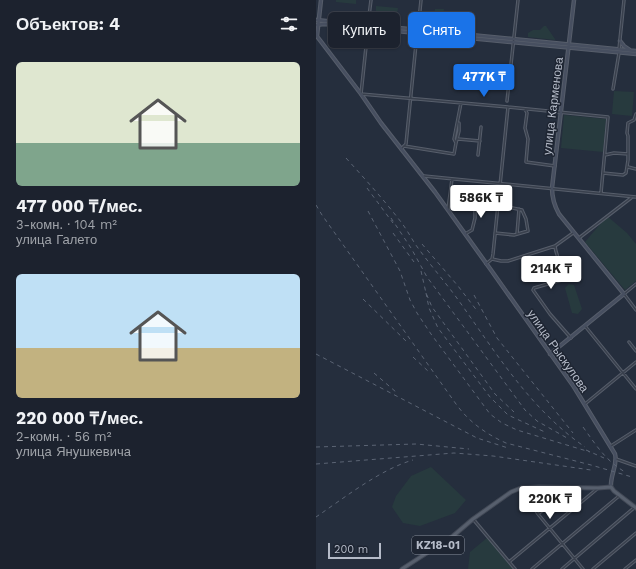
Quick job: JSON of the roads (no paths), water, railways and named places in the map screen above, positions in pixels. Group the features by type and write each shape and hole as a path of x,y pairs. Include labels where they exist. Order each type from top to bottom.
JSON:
{"main road":[{"name":"KZ18-01","path":"402,569 453,536 503,496 521,488 539,486 598,488 611,486"},
{"path":"611,486 619,496 636,508"}],"street":[{"name":"улица Рыскулова","path":"321,0 317,20 318,25 316,36 448,210 584,404 611,446 616,459"},
{"path":"369,12 370,0"},
{"path":"420,12 421,0"},
{"path":"507,101 515,39 518,0"},
{"name":"улица Карменова","path":"574,0 554,166 552,197 555,207 624,294"},
{"path":"613,89 619,51 624,0"},
{"path":"317,20 328,22"},
{"path":"318,25 328,25"},
{"path":"475,35 569,44 636,54"},
{"path":"475,39 569,48 636,51"},
{"path":"620,41 630,50"},
{"path":"366,48 361,94 607,116 609,119 600,193"},
{"path":"401,149 404,146 415,48"},
{"path":"404,146 454,154 458,139 461,103"},
{"path":"486,264 493,258 508,107"},
{"name":"улица Карменова","path":"525,109 527,113 525,128 528,139 526,162 554,166"},
{"path":"603,173 623,175 626,173 628,167 628,123 634,120 636,114"},
{"path":"456,143 454,139 459,121"},
{"path":"478,155 481,127"},
{"path":"458,139 480,141"},
{"path":"605,156 614,153 628,154"},
{"path":"628,167 636,168"},
{"path":"422,175 636,197"},
{"path":"448,210 452,179"},
{"path":"579,238 632,197"},
{"path":"495,233 517,235 528,231 523,211 519,208 498,205"},
{"path":"465,234 472,230 475,218 475,209 469,207"},
{"path":"517,235 519,208"},
{"path":"493,258 501,261 508,261 556,246 574,232"},
{"path":"556,246 558,258 561,263 565,279 534,288 533,290 550,314 571,338"},
{"path":"550,354 636,284"},
{"path":"624,294 636,310"},
{"path":"585,326 636,389"},
{"path":"629,342 636,351"},
{"path":"584,404 636,362"},
{"path":"611,446 636,430"},
{"path":"611,486 616,459 636,466"},
{"path":"538,514 557,498 560,487"},
{"path":"521,488 538,514 583,569"},
{"path":"510,562 598,488"},
{"path":"532,569 619,496"},
{"path":"562,569 636,508"},
{"path":"473,519 515,569"},
{"path":"593,569 636,532"},
{"path":"625,569 636,560"}],"railway":[{"path":"346,158 401,222 418,248 454,294 516,380 548,416 585,447"},
{"path":"367,188 393,223"},
{"path":"316,205 456,404 472,422 492,436 506,443 632,477"},
{"path":"368,211 400,271 410,300 417,313 490,414 502,423 517,430 590,452"},
{"path":"391,218 411,248 427,277 525,410 537,421 567,438"},
{"path":"393,233 414,262"},
{"path":"422,244 478,312"},
{"path":"421,271 426,293 432,307 495,394 514,412"},
{"path":"426,293 429,308 438,328 490,397 508,415 547,433"},
{"path":"474,295 497,338 573,433"},
{"path":"363,299 408,343"},
{"path":"316,354 477,438 508,448"},
{"path":"413,357 429,372"},
{"path":"374,373 396,392"},
{"path":"583,427 606,457 625,472"},
{"path":"316,447 416,444 469,449"},
{"path":"586,450 604,458"},
{"path":"316,464 454,453 493,456 591,470"},
{"path":"316,517 376,477 401,464 413,460"}]}
